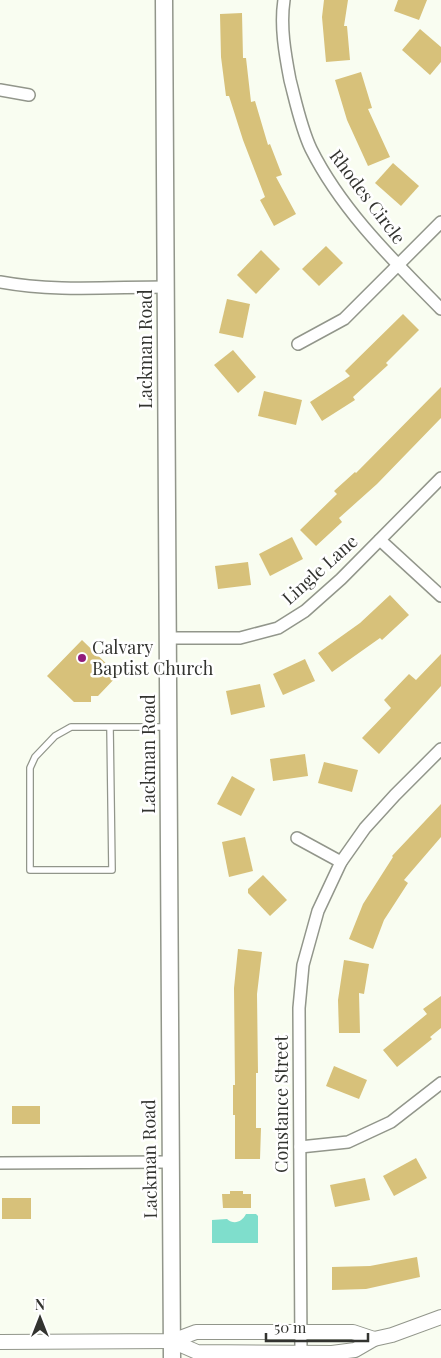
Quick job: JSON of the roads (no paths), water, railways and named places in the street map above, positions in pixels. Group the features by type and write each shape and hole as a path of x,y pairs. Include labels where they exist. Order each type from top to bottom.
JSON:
{"main road":[{"name":"Lackman Road","path":"164,0 172,1358"}],"street":[{"name":"Rhodes Circle","path":"284,0 282,14 287,64 297,109 310,148 328,178 356,217 398,265 441,309"},
{"path":"0,90 29,96"},
{"path":"298,344 344,320 441,222"},
{"path":"0,282 48,288 166,287"},
{"name":"Lingle Lane","path":"169,638 240,638 278,628 305,611 341,579 441,478"},
{"path":"380,540 441,596"},
{"name":"Constance Street","path":"301,1352 299,1008 303,965 318,911 341,862 365,828 441,749"},
{"path":"297,838 341,862"},
{"path":"300,1148 348,1142 391,1122 441,1083"},
{"path":"0,1163 170,1162"},
{"path":"172,1341 197,1352 332,1353 355,1350 374,1339 392,1335 441,1317"},
{"path":"0,1342 172,1341 196,1332 301,1331 353,1332 374,1339"}],"lane":[{"path":"110,727 112,870 30,870 30,768 35,756 55,736 71,727 110,727 169,727"}],"water":[{"path":"246,1214 256,1214 258,1216 258,1243 212,1243 212,1220 227,1219 232,1222 238,1222"}],"place":[{"name":"Calvary Baptist Church","path":"82,658"}]}
